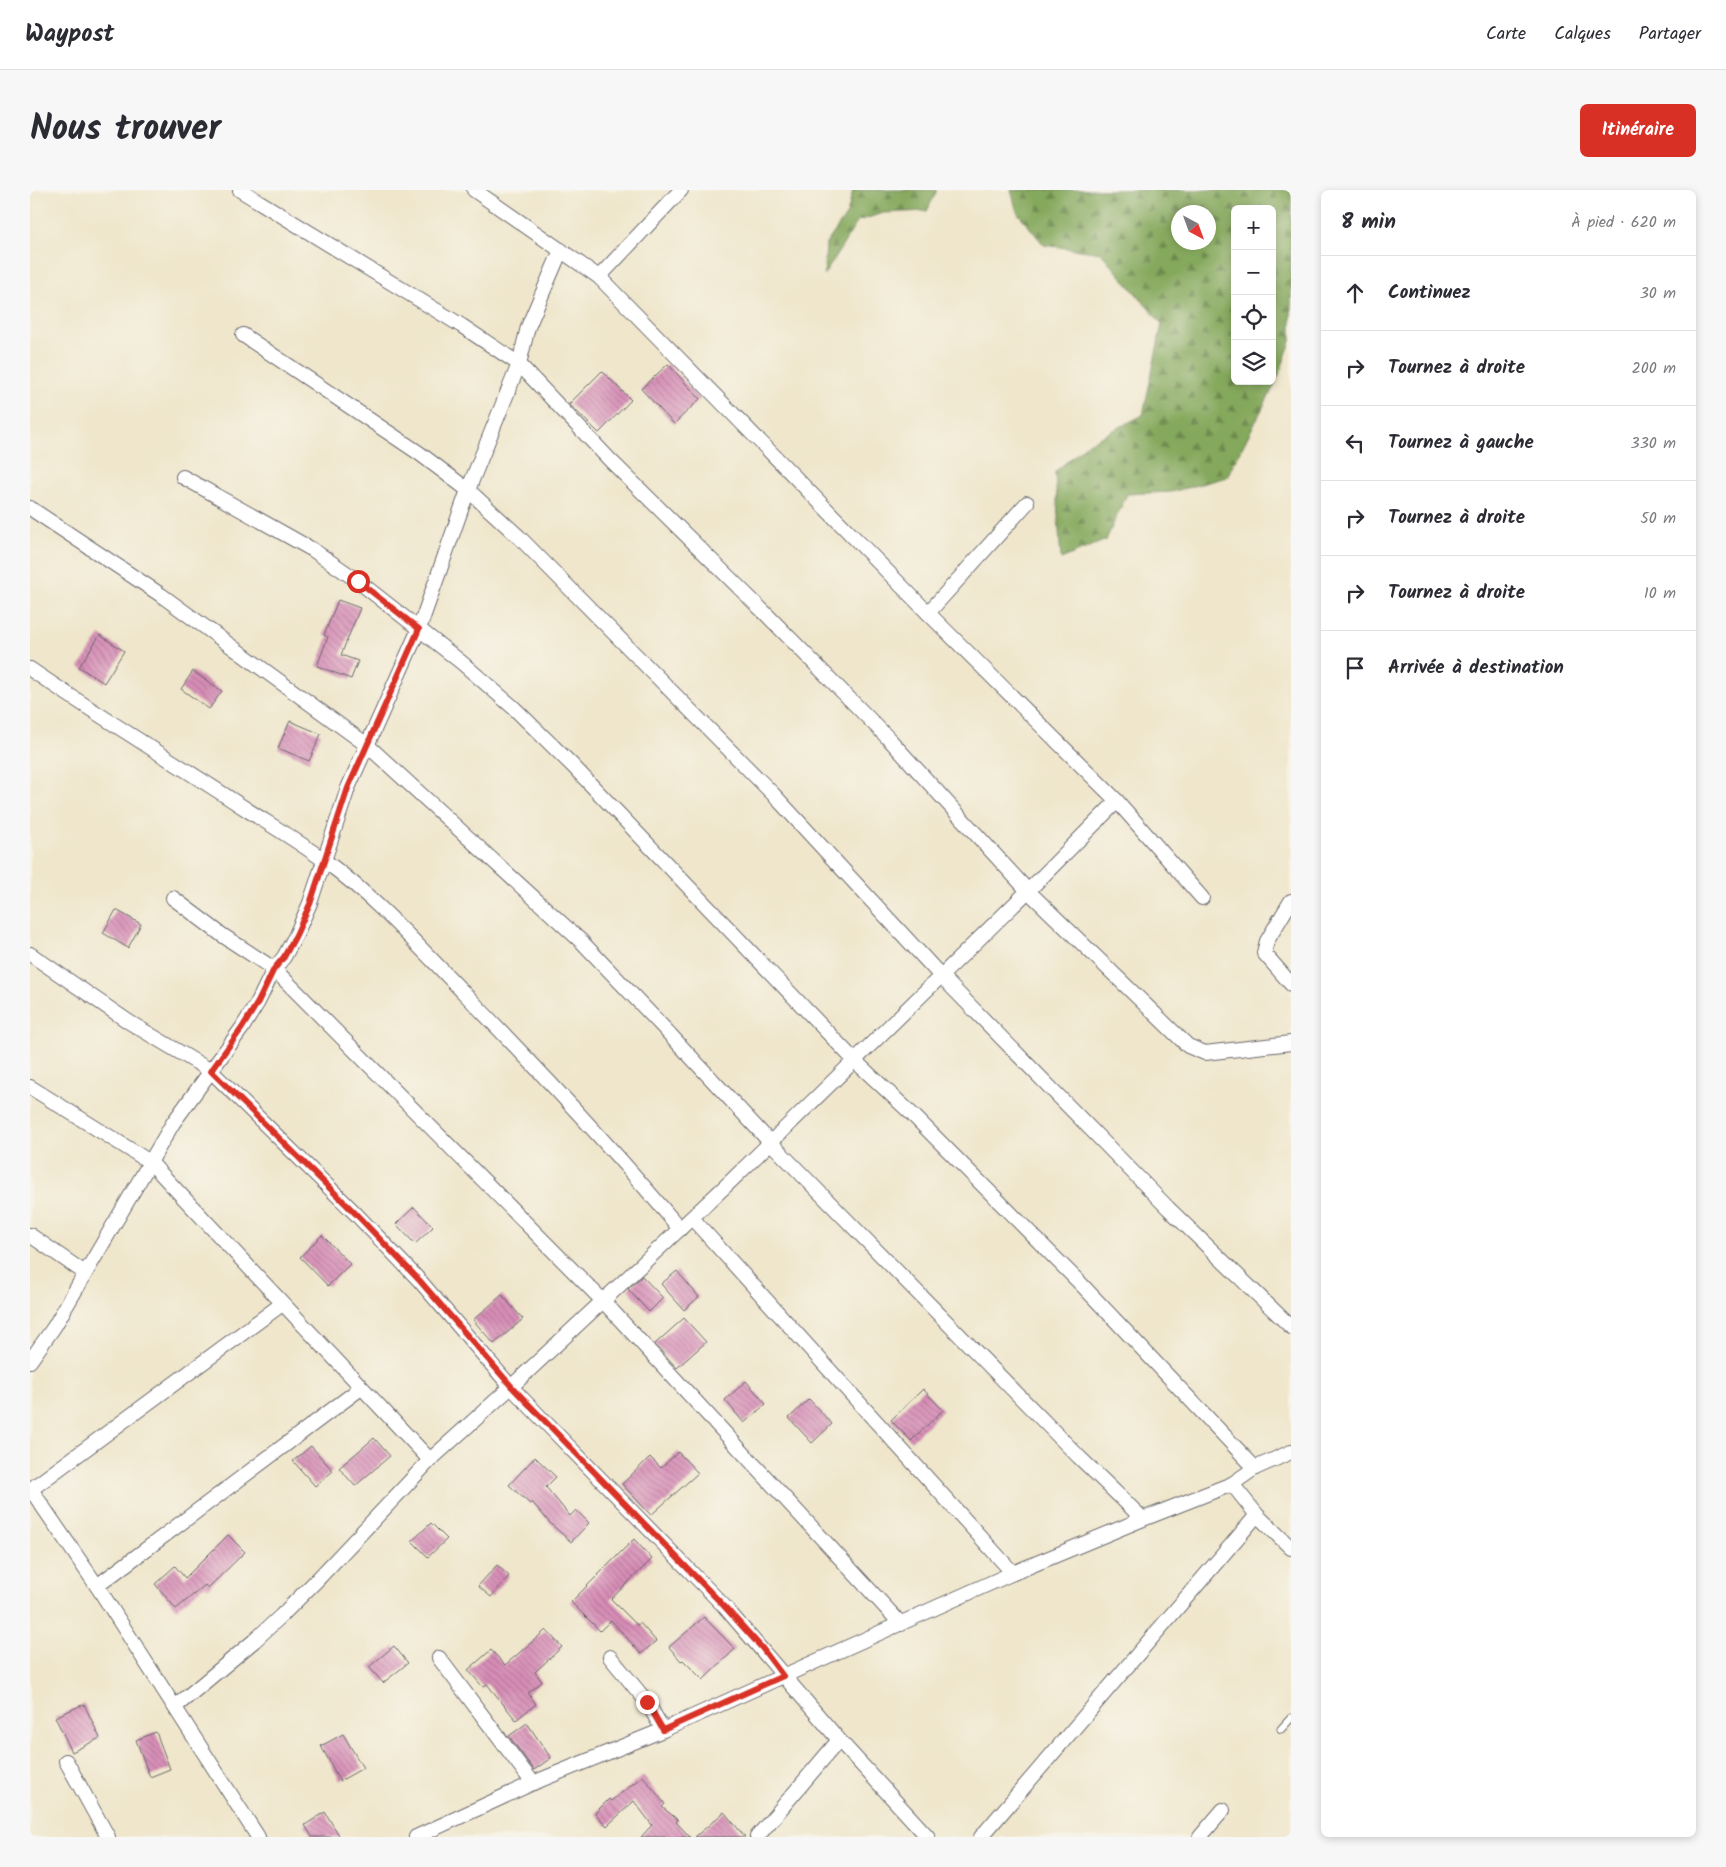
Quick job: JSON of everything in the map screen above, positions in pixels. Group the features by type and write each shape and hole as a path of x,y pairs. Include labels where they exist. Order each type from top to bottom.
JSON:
{"street":[{"path":"240,190 462,326 518,364 610,460 889,739 1028,891 1188,1046 1204,1053 1291,1043"},
{"path":"474,190 599,277 928,613 1116,801 1202,898"},
{"path":"599,277 681,190"},
{"path":"30,1361 54,1327 173,1123 242,1028 258,1002 274,969 284,957 296,935 310,904 348,788 419,629 468,490 518,364 528,327 561,250"},
{"path":"243,335 419,453 468,490 519,537 773,794 940,975 1168,1208 1291,1327"},
{"path":"183,477 313,550 358,581 461,662 514,708 574,766 854,1060 1082,1284 1254,1468"},
{"path":"928,613 1027,503"},
{"path":"30,508 161,595 367,745 582,942 770,1142 1079,1457 1143,1519"},
{"path":"30,669 99,716 184,768 324,860 358,888 395,922 552,1084 631,1170 680,1229"},
{"path":"175,1707 281,1616 430,1460 512,1387 692,1218 1028,891 1116,801"},
{"path":"173,898 222,935 274,969 603,1301 901,1624"},
{"path":"1291,901 1267,941 1264,952 1291,984"},
{"path":"30,954 129,1022 211,1071 407,1267 512,1387 724,1606 839,1740 928,1837"},
{"path":"30,1087 150,1162 430,1460"},
{"path":"692,1218 1013,1574"},
{"path":"30,1235 85,1273"},
{"path":"257,1837 98,1586 30,1489 282,1304"},
{"path":"98,1586 361,1388"},
{"path":"416,1837 533,1783 663,1730 1013,1574 1232,1484 1254,1468 1291,1452"},
{"path":"1232,1484 1257,1515 1291,1548"},
{"path":"981,1837 1257,1515"},
{"path":"610,1657 647,1702 663,1730"},
{"path":"440,1658 533,1783"},
{"path":"758,1837 839,1740"},
{"path":"66,1761 108,1837"},
{"path":"1200,1837 1223,1810"}],"lane":[{"path":"1281,1728 1291,1718"}],"green space":[{"path":"853,190 937,190 927,211 883,213 858,221 824,275 826,244 847,214"},
{"path":"1011,190 1291,190 1291,341 1276,382 1276,205 1231,205 1231,385 1274,385 1227,477 1171,492 1127,494 1106,540 1061,559 1055,472 1087,444 1143,415 1162,324 1101,253 1044,245 1017,212"}],"building":[{"path":"668,364 700,399 674,424 641,389"},
{"path":"602,371 631,400 599,433 569,404"},
{"path":"338,600 360,608 341,655 358,661 351,679 317,666 328,637 324,635"},
{"path":"100,635 124,651 104,683 79,667"},
{"path":"193,671 222,691 209,709 181,689"},
{"path":"290,721 321,734 309,761 278,748"},
{"path":"116,910 141,924 128,948 103,933"},
{"path":"414,1207 433,1227 415,1244 396,1224"},
{"path":"322,1235 350,1264 328,1286 300,1257"},
{"path":"677,1271 699,1297 684,1310 661,1284"},
{"path":"642,1276 663,1298 649,1312 628,1289"},
{"path":"502,1295 523,1319 494,1344 473,1320"},
{"path":"684,1318 706,1342 677,1368 655,1344"},
{"path":"746,1381 766,1404 744,1423 725,1400"},
{"path":"923,1389 943,1410 911,1441 891,1420"},
{"path":"809,1399 832,1424 812,1443 789,1418"},
{"path":"374,1438 390,1456 355,1486 339,1468"},
{"path":"311,1446 333,1471 315,1486 293,1461"},
{"path":"678,1452 698,1473 651,1515 622,1484 650,1457 661,1468"},
{"path":"535,1457 556,1477 546,1487 570,1516 576,1510 589,1523 571,1542 550,1523 532,1502 530,1504 509,1485"},
{"path":"431,1523 447,1539 428,1557 412,1541"},
{"path":"228,1535 245,1552 208,1588 205,1585 176,1609 155,1584 175,1566 185,1578"},
{"path":"634,1539 652,1559 611,1599 637,1625 640,1623 656,1641 641,1654 611,1620 600,1631 571,1602"},
{"path":"497,1565 509,1576 491,1597 478,1586"},
{"path":"704,1617 735,1649 703,1680 683,1660 681,1661 669,1647"},
{"path":"546,1630 562,1647 535,1672 542,1682 528,1693 536,1704 516,1720 487,1684 483,1687 468,1670 491,1650 505,1665"},
{"path":"394,1646 408,1663 383,1683 369,1667"},
{"path":"84,1704 100,1738 72,1752 55,1717"},
{"path":"527,1723 551,1758 534,1770 509,1736"},
{"path":"156,1732 170,1769 150,1777 136,1740"},
{"path":"343,1734 363,1768 340,1781 321,1746"},
{"path":"643,1776 665,1804 662,1807 678,1820 676,1822 690,1837 641,1837 652,1825 634,1801 607,1826 595,1813 609,1799 611,1801"},
{"path":"325,1812 340,1837 312,1837 305,1825"},
{"path":"724,1812 745,1837 695,1837"}],"route":[{"path":"358,581 419,629 348,788 310,904 296,935 284,957 274,969 258,1002 242,1028 211,1071 355,1213 420,1281 512,1387 724,1606 762,1648 783,1676 663,1730 647,1702"}]}
